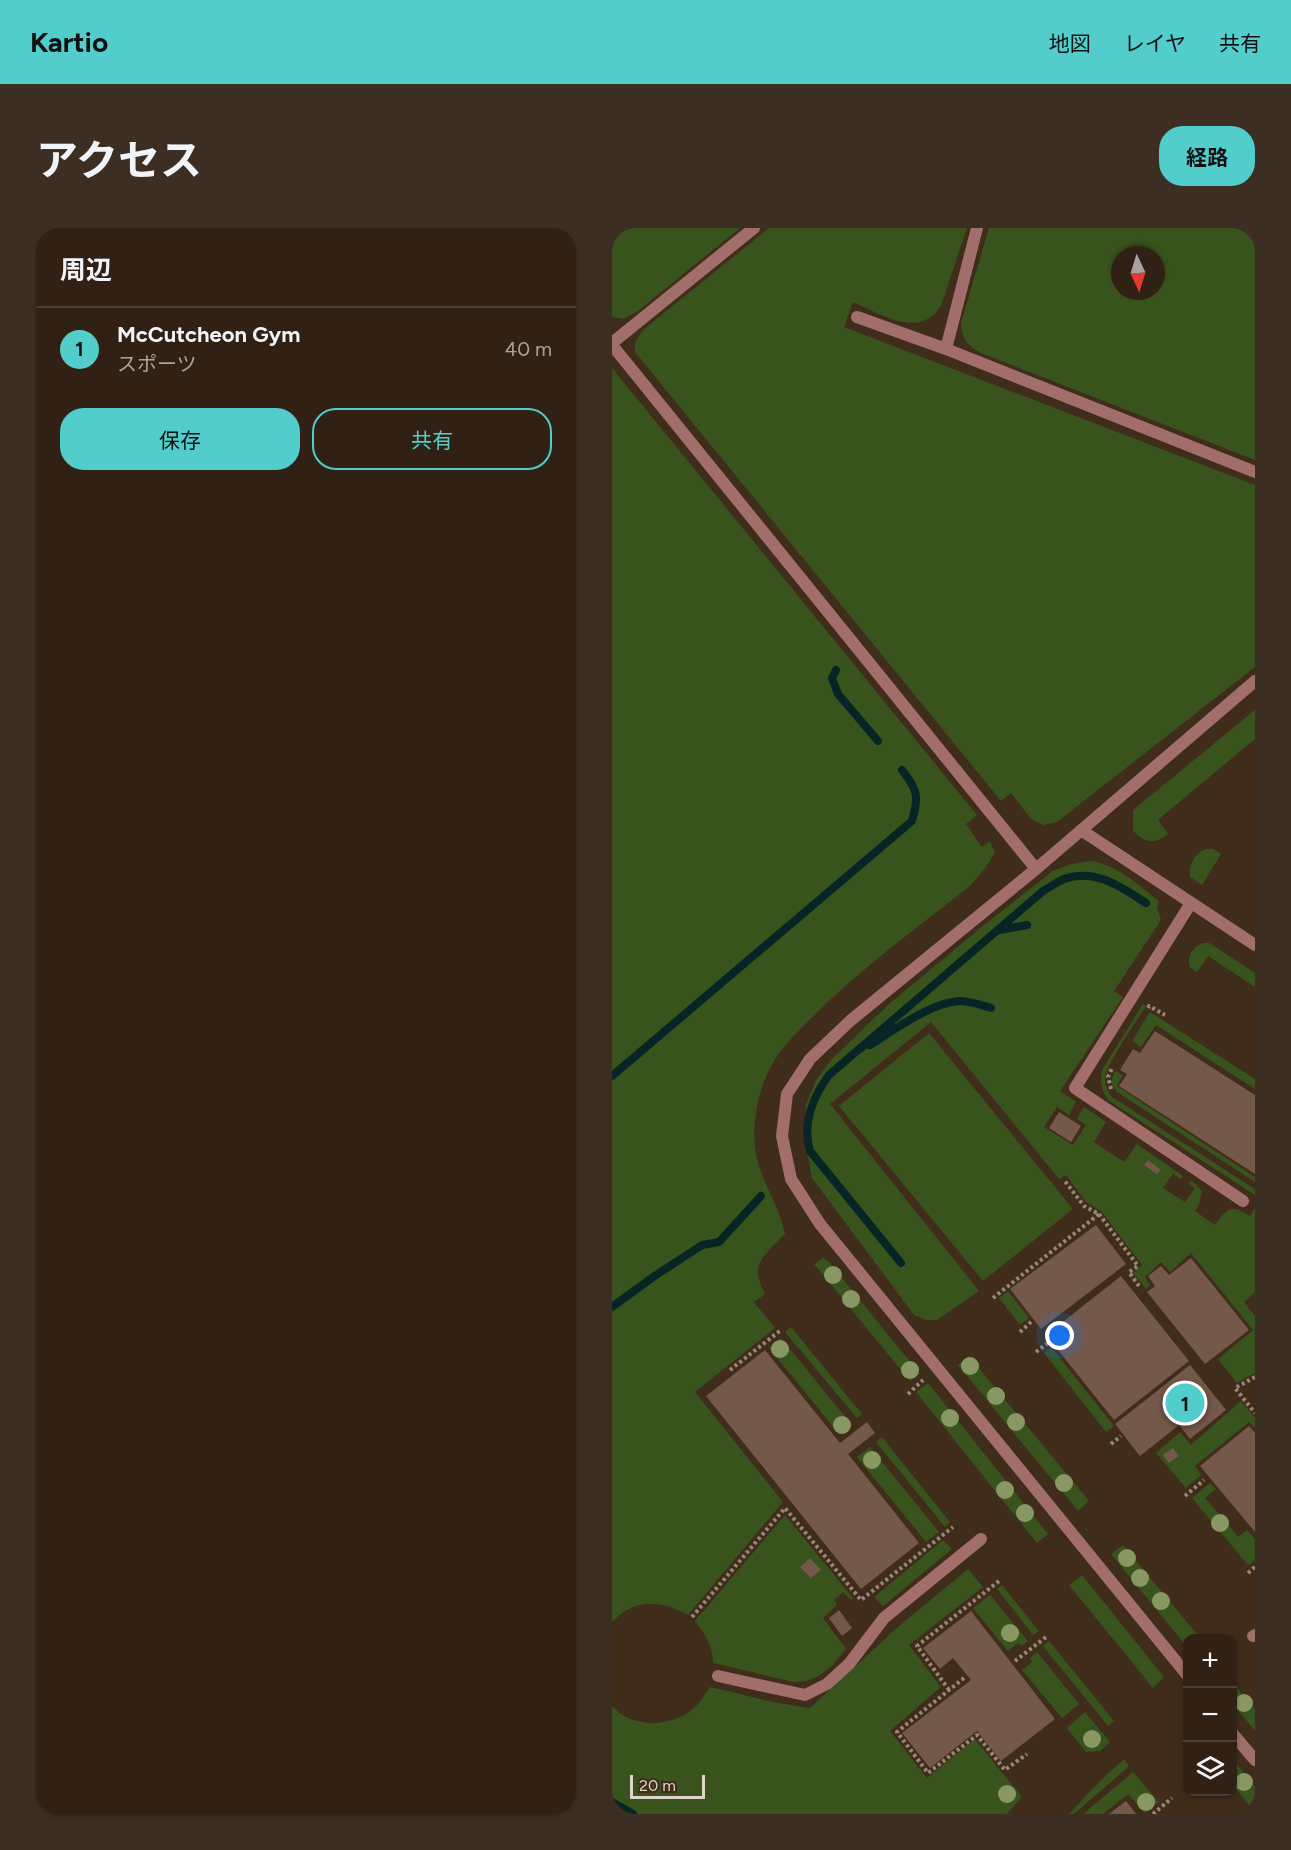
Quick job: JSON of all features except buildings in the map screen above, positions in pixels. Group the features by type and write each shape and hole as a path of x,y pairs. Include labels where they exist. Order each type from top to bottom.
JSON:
{"lane":[{"path":"754,228 612,344 1036,869"},
{"path":"946,349 977,228"},
{"path":"857,317 946,349 1255,472"},
{"path":"1183,1671 820,1224 791,1179 782,1136 787,1094 810,1059 850,1021 1036,869 1255,681"},
{"path":"1081,830 1255,945"},
{"path":"1191,903 1076,1088 1243,1202"},
{"path":"718,1676 805,1695 827,1684 849,1664 884,1618 981,1539"},
{"path":"1237,1737 1255,1760"}],"path":[{"path":"1144,1014 1149,1006 1165,1015"},
{"path":"1114,1094 1108,1085 1108,1077 1117,1059"},
{"path":"1064,1180 1084,1206 1099,1214 1138,1266 1129,1272 1139,1286"},
{"path":"993,1298 1099,1214"},
{"path":"1020,1332 1032,1321"},
{"path":"730,1370 781,1330"},
{"path":"1036,1352 1048,1343"},
{"path":"1255,1377 1235,1388 1255,1413"},
{"path":"908,1394 925,1378"},
{"path":"1111,1444 1121,1436"},
{"path":"1185,1496 1204,1480"},
{"path":"692,1617 785,1508 861,1600 953,1527"},
{"path":"1248,1572 1255,1567"},
{"path":"949,1690 916,1646 999,1581"},
{"path":"1016,1661 1046,1637"},
{"path":"964,1678 897,1732 928,1773 977,1735 1005,1770 1027,1754"},
{"path":"1153,1814 1172,1798"}],"green space":[{"path":"612,228 740,228 638,311 624,319 612,317"},
{"path":"769,228 967,228 941,306 932,316 911,323 899,321 887,318 853,302 844,327 1255,485 1255,667 1057,822 1044,825 1031,819 1011,793 1001,801 635,352 635,342 643,330"},
{"path":"989,228 1255,228 1255,460 981,353 966,341 961,323"},
{"path":"612,368 977,815 966,824 982,847 990,841 995,853 971,885 881,956 815,1014 786,1044 764,1081 758,1103 755,1148 785,1234 761,1260 758,1274 765,1294 754,1302 775,1328 695,1392 783,1502 688,1615 668,1606 648,1604 630,1609 612,1622"},
{"path":"1255,710 1255,739 1158,820 1168,834 1158,840 1150,841 1133,831 1133,810"},
{"path":"1206,849 1213,849 1221,854 1202,885 1190,877 1190,868 1196,856"},
{"path":"1092,861 1120,872 1159,901 1157,908 1161,920 1114,991 1123,997 1060,1091 1076,1102 1069,1115 1057,1107 1044,1127 1073,1145 1086,1125 1077,1119 1084,1107 1106,1122 1094,1142 1124,1162 1137,1144 1183,1176 1181,1179 1173,1174 1163,1188 1185,1202 1195,1188 1189,1184 1191,1180 1202,1191 1195,1211 1215,1225 1230,1210 1238,1210 1250,1216 1255,1208 1255,1292 1244,1302 1255,1316 1255,1373 1237,1383 1218,1359 1253,1330 1191,1253 1170,1272 1161,1262 1145,1277 1150,1285 1146,1289 1133,1273 1142,1265 1101,1211 1086,1202 1066,1175 1059,1179 931,1022 830,1104 979,1291 937,1320 926,1320 914,1315 812,1178 807,1151 899,1265 903,1266 904,1262 813,1150 812,1116 818,1093 830,1077 852,1058 941,1007 959,1003 993,1009 972,1001 949,1001 925,1011 865,1046 997,932 1026,927 1027,923 1001,928 1053,887 1065,881 1088,878 1112,885 1147,906 1150,902 1122,884 1098,874 1074,875 1042,887 830,1070 815,1089 805,1129 806,1105 816,1080 831,1060 889,1004 989,921 1053,871 1071,864"},
{"path":"1203,943 1209,943 1255,973 1255,987 1208,956 1197,972 1190,968 1191,953"},
{"path":"1143,1004 1146,1006 1107,1073 1105,1082 1108,1091 1112,1097 1255,1189 1255,1195 1108,1100 1102,1088 1103,1068"},
{"path":"1150,1012 1255,1079 1255,1089 1156,1025 1141,1047 1132,1041"},
{"path":"929,1033 1073,1209 983,1281 839,1106"},
{"path":"1115,1071 1123,1075 1117,1086 1255,1177 1255,1182 1117,1092 1111,1082"},
{"path":"823,1258 829,1262 920,1374 910,1381 814,1264"},
{"path":"1008,1291 1029,1318 1020,1325 999,1298"},
{"path":"791,1327 862,1414 857,1418 785,1332"},
{"path":"781,1338 852,1425 839,1434 769,1348"},
{"path":"1051,1347 1114,1426 1106,1432 1044,1353"},
{"path":"969,1356 1089,1501 1078,1511 958,1365"},
{"path":"928,1383 1048,1534 1037,1543 916,1392"},
{"path":"1241,1401 1255,1418 1255,1428 1249,1422 1195,1466 1201,1475 1186,1488 1156,1453 1180,1432 1191,1445"},
{"path":"882,1437 950,1522 945,1527 876,1442"},
{"path":"870,1447 939,1532 926,1542 857,1457"},
{"path":"1210,1483 1216,1489 1205,1498 1238,1537 1247,1530 1255,1539 1255,1560 1248,1565 1192,1498"},
{"path":"785,1515 853,1598 851,1600 843,1592 834,1600 837,1605 823,1618 846,1649 824,1673 802,1682 793,1682 713,1663 708,1640 695,1621"},
{"path":"943,1540 952,1549 883,1606 874,1597"},
{"path":"1123,1545 1197,1634 1183,1634 1183,1642 1111,1554"},
{"path":"968,1569 983,1587 909,1645 941,1687 890,1731 927,1778 975,1739 1022,1797 1007,1814 612,1814 612,1706 630,1719 652,1723 663,1722 684,1715 693,1709 710,1687 810,1708 899,1626"},
{"path":"1082,1575 1164,1677 1153,1688 1069,1585"},
{"path":"1002,1585 1039,1631 1033,1635 997,1589"},
{"path":"990,1595 1028,1641 1022,1646 1018,1643 1008,1651 973,1608"},
{"path":"1049,1641 1114,1721 1108,1726 1043,1646"},
{"path":"1037,1652 1079,1704 1062,1718 1022,1670 1032,1662 1030,1658"},
{"path":"1237,1690 1255,1709 1255,1731 1237,1709"},
{"path":"1085,1712 1110,1742 1100,1751 1086,1752 1067,1728"},
{"path":"1124,1759 1129,1766 1074,1814 1069,1814 1099,1782"},
{"path":"1237,1764 1255,1787 1255,1813 1237,1790"},
{"path":"1133,1772 1159,1802 1145,1813 1128,1794 1103,1814 1083,1814"}],"waterway":[{"path":"836,670 832,678 838,694 878,741"},
{"path":"612,1076 912,821 916,794 902,770"},
{"path":"901,1263 810,1151 807,1131 810,1111 829,1075 1043,891 1064,879 1075,876 1097,878 1117,885 1146,903"},
{"path":"999,930 1027,925"},
{"path":"870,1045 924,1012 948,1003 963,1001 991,1008"},
{"path":"612,1307 702,1245 719,1242 761,1196"},
{"path":"612,1802 633,1814"}],"place":[{"name":"McCutcheon Gym","path":"1185,1403"}]}
